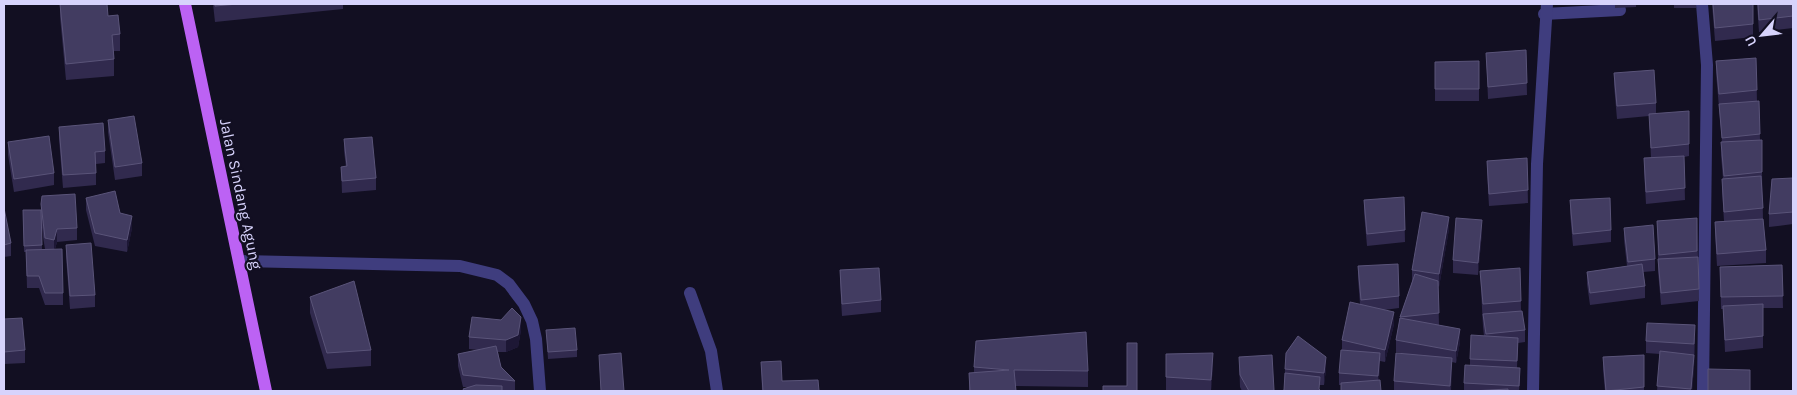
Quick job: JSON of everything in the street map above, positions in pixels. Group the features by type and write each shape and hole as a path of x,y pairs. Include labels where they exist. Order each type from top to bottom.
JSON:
{"main road":[{"name":"Jalan Sindang Agung","path":"185,4 266,391"}],"street":[{"path":"1702,4 1707,65 1703,391"},
{"path":"1533,391 1536,189 1546,9 1620,10"},
{"path":"239,261 460,266 497,275 509,284 524,304 532,321 536,339 540,391"},
{"path":"690,293 711,351 717,391"}],"building":[{"path":"60,4 107,4 108,16 118,15 120,34 112,35 114,59 66,64"},
{"path":"215,4 238,4 215,6"},
{"path":"1713,4 1753,4 1753,24 1715,28"},
{"path":"1758,4 1793,4 1793,16 1759,20"},
{"path":"1526,50 1527,83 1488,87 1486,53"},
{"path":"1756,58 1757,90 1719,94 1716,61"},
{"path":"1479,61 1479,89 1435,89 1435,62"},
{"path":"1654,70 1656,103 1617,106 1614,73"},
{"path":"1759,101 1760,134 1722,138 1719,104"},
{"path":"1689,111 1689,144 1651,148 1649,114"},
{"path":"134,116 142,163 115,167 108,120"},
{"path":"103,123 105,151 95,152 96,173 63,175 59,127"},
{"path":"49,136 54,173 14,179 8,142"},
{"path":"372,137 376,178 342,181 341,167 347,166 344,139"},
{"path":"1762,140 1762,172 1724,176 1721,142"},
{"path":"1684,156 1685,188 1646,192 1644,158"},
{"path":"1527,158 1528,190 1489,194 1487,161"},
{"path":"1761,176 1763,208 1724,212 1722,179"},
{"path":"1793,178 1793,212 1769,214 1772,179"},
{"path":"115,191 120,213 132,216 127,240 95,233 86,198"},
{"path":"75,194 77,228 57,229 54,240 45,238 41,204 42,196"},
{"path":"1404,197 1405,230 1367,234 1364,200"},
{"path":"1610,198 1611,230 1573,234 1570,200"},
{"path":"4,208 11,243 4,245"},
{"path":"23,210 41,210 42,245 24,246"},
{"path":"1422,212 1449,217 1439,274 1412,270"},
{"path":"1456,218 1482,220 1478,263 1453,260"},
{"path":"1697,218 1697,251 1659,255 1657,221"},
{"path":"1763,219 1766,250 1717,254 1715,222"},
{"path":"1653,225 1655,259 1628,262 1624,228"},
{"path":"91,243 95,295 70,296 66,245"},
{"path":"62,249 63,293 45,293 39,276 27,276 26,250"},
{"path":"1698,257 1699,289 1661,293 1658,259"},
{"path":"1398,264 1399,296 1361,300 1358,266"},
{"path":"1642,264 1645,286 1590,293 1587,272"},
{"path":"1782,265 1783,296 1721,297 1720,267"},
{"path":"879,268 881,300 842,304 840,270"},
{"path":"1520,268 1521,301 1483,304 1480,271"},
{"path":"1415,274 1438,281 1439,313 1400,317"},
{"path":"354,281 371,350 327,353 310,297"},
{"path":"1350,302 1394,312 1385,350 1342,340"},
{"path":"1763,304 1763,336 1725,340 1723,306"},
{"path":"512,308 521,317 518,335 506,340 469,337 472,317 501,320"},
{"path":"1522,311 1525,330 1486,334 1483,314"},
{"path":"22,318 25,350 4,352 4,319"},
{"path":"1400,318 1460,329 1456,351 1396,340"},
{"path":"1647,323 1695,325 1694,344 1646,341"},
{"path":"575,328 577,350 548,352 546,330"},
{"path":"1086,332 1088,371 1014,370 1016,391 970,391 969,373 1009,370 974,367 976,341"},
{"path":"1471,335 1518,338 1517,361 1470,359"},
{"path":"1298,336 1326,357 1324,373 1285,369 1286,353"},
{"path":"1127,343 1137,343 1137,391 1103,391 1103,386 1127,386"},
{"path":"496,346 501,367 515,381 463,375 458,354"},
{"path":"1341,350 1380,353 1378,376 1339,373"},
{"path":"1660,351 1694,355 1691,389 1657,386"},
{"path":"621,353 624,391 601,391 599,355"},
{"path":"1213,353 1211,380 1166,377 1166,354"},
{"path":"1396,353 1452,358 1450,386 1394,381"},
{"path":"1272,355 1274,390 1249,391 1240,375 1239,357"},
{"path":"1644,355 1644,387 1606,391 1603,357"},
{"path":"781,361 782,381 818,380 819,391 763,391 761,362"},
{"path":"1465,365 1520,368 1519,386 1464,383"},
{"path":"1708,369 1750,370 1750,391 1708,391"},
{"path":"1285,373 1320,377 1319,389 1321,391 1282,391 1284,390"},
{"path":"1380,380 1381,391 1341,391 1341,383"},
{"path":"476,385 502,386 502,391 464,391 463,389"},
{"path":"1508,389 1508,391 1472,391"}]}
